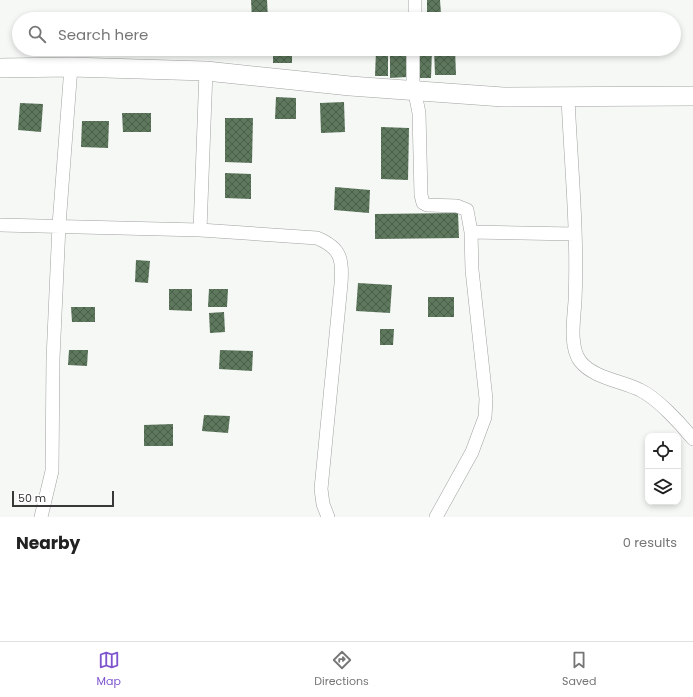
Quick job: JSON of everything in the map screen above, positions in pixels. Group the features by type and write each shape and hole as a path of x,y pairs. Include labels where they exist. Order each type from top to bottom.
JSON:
{"street":[{"path":"415,0 415,12"},
{"path":"414,56 413,72 419,114 421,195 423,203 434,206 464,207 467,210 471,232 472,270 486,399 485,416 472,452 436,517"},
{"path":"0,68 71,67 206,70 415,92 502,97 568,98 693,96"},
{"path":"42,517 52,471 52,360 59,225 71,67"},
{"path":"200,230 206,70"},
{"path":"568,98 575,234 576,353 589,370 641,390 664,409 693,439"},
{"path":"0,225 59,225 200,230 317,238 329,243 338,251 342,267 341,284 321,489 323,504 328,517"},
{"path":"471,232 575,234"}],"building":[{"path":"251,0 267,0 268,12 252,12"},
{"path":"427,0 440,0 441,12 427,12"},
{"path":"273,56 292,56 292,63 273,63"},
{"path":"376,56 388,56 388,76 375,76"},
{"path":"390,56 406,56 407,77 390,78"},
{"path":"419,56 432,56 431,78 418,78"},
{"path":"434,56 455,56 456,75 435,75"},
{"path":"276,97 296,98 296,119 275,119"},
{"path":"344,102 345,132 321,133 320,103"},
{"path":"20,103 43,104 41,132 18,130"},
{"path":"122,113 151,113 151,132 123,132"},
{"path":"225,118 253,118 252,163 225,162"},
{"path":"82,121 109,121 108,148 81,147"},
{"path":"381,127 409,128 408,180 381,179"},
{"path":"225,173 251,174 251,199 225,198"},
{"path":"335,187 370,190 369,213 334,210"},
{"path":"458,213 459,238 375,239 375,214"},
{"path":"136,260 150,261 148,283 135,282"},
{"path":"358,283 392,285 390,313 356,311"},
{"path":"169,289 192,289 192,311 169,310"},
{"path":"209,289 228,289 227,307 208,307"},
{"path":"428,297 454,297 454,317 428,317"},
{"path":"71,307 95,307 95,322 72,322"},
{"path":"224,312 225,332 210,333 209,313"},
{"path":"380,329 394,329 393,345 380,345"},
{"path":"69,350 88,350 87,366 68,365"},
{"path":"220,350 253,351 252,371 219,369"},
{"path":"204,415 230,416 228,433 202,431"},
{"path":"173,424 173,446 144,446 144,425"}]}
